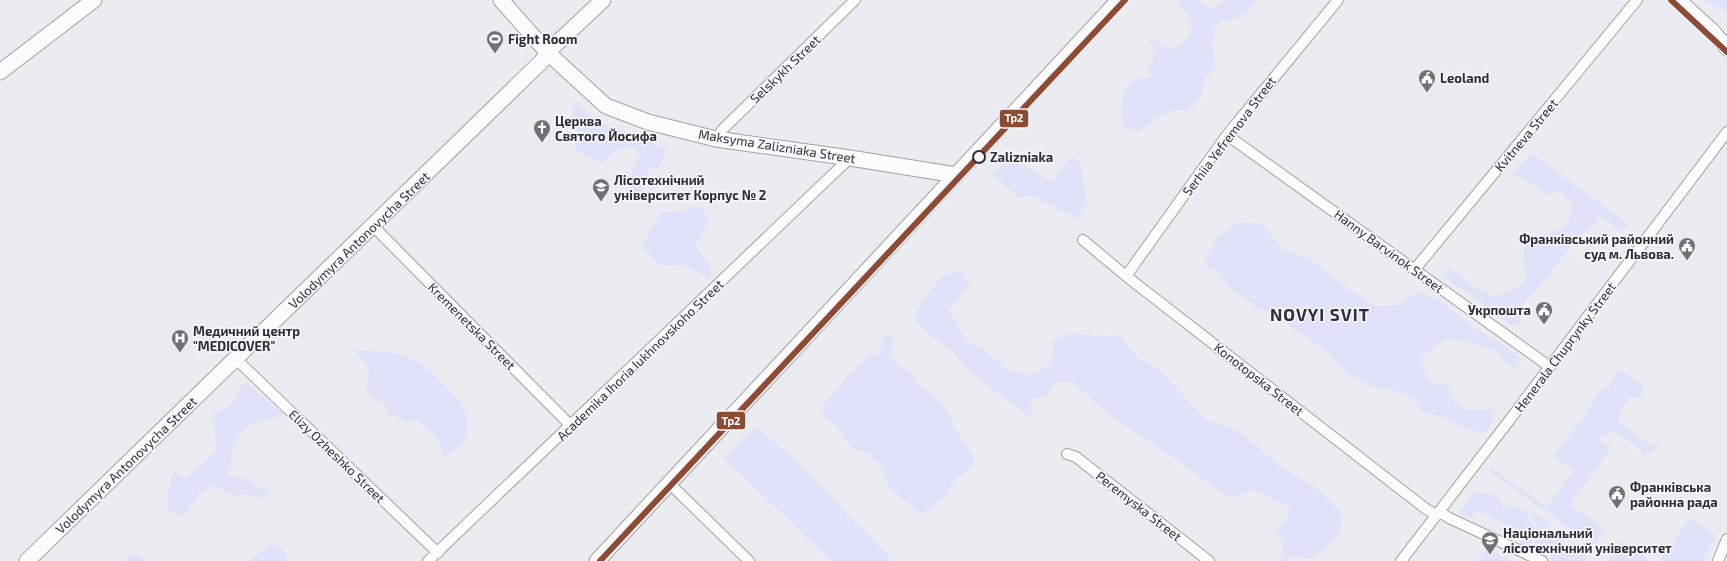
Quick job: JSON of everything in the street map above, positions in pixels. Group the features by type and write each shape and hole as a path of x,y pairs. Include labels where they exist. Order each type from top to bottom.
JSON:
{"street":[{"path":"0,72 94,0"},
{"name":"Maksyma Zalizniaka Street","path":"501,0 548,53 606,106 648,122 716,139 956,175"},
{"name":"Volodymyra Antonovycha Street","path":"27,561 603,0"},
{"name":"Selskykh Street","path":"716,139 722,130 855,0"},
{"path":"597,561 1119,0"},
{"name":"Serhiia Yefremova Street","path":"1126,276 1227,135 1338,0"},
{"name":"Kvitneva Street","path":"1415,269 1637,0"},
{"path":"1678,0 1712,31 1727,48"},
{"path":"1712,31 1727,38"},
{"name":"Henerala Chuprynky Street","path":"1401,561 1550,367 1727,132"},
{"name":"Hanny Barvinok Street","path":"1227,135 1550,367"},
{"name":"Academika Ihoria Iukhnovskoho Street","path":"428,561 850,158"},
{"name":"Kremenetska Street","path":"372,226 571,426"},
{"name":"Konotopska Street","path":"1083,240 1126,276 1426,509 1438,513 1542,561"},
{"name":"Elizy Ozheshko Street","path":"236,359 438,552"},
{"name":"Peremyska Street","path":"1067,454 1076,457 1209,561"},
{"path":"669,483 749,561"},
{"path":"1718,561 1727,539"}],"shaded area":[{"path":"1176,0 1197,0 1210,9 1225,0 1256,0 1247,13 1235,19 1222,21 1214,28 1215,34 1212,43 1216,67 1206,76 1200,99 1187,111 1175,111 1161,116 1138,132 1122,126 1122,98 1128,86 1133,81 1141,78 1152,78 1147,69 1156,52 1147,37 1173,50 1185,42 1192,32 1188,15 1181,9"},
{"path":"1704,0 1727,0 1727,12"},
{"path":"577,102 594,120 667,149 660,167 649,170 643,194 629,190 632,174 640,154 634,147 620,148 601,163 575,149 577,131 572,112"},
{"path":"1533,154 1628,224 1622,233 1599,215 1593,225 1574,242 1544,281 1519,309 1521,324 1514,327 1442,275 1449,267 1475,287 1494,297 1511,291 1526,281 1523,260 1525,239 1541,236 1564,227 1574,206 1561,191 1546,195 1523,178 1510,175"},
{"path":"1072,156 1081,164 1086,201 1078,219 1032,196 1018,197 993,175 1009,157 1052,182"},
{"path":"691,207 702,208 708,220 705,229 694,246 711,265 710,279 685,265 666,266 657,263 642,248 651,229 662,212 676,212"},
{"path":"1239,222 1262,224 1282,249 1310,259 1345,287 1376,306 1398,305 1419,292 1439,300 1477,330 1499,342 1522,359 1515,369 1505,361 1496,350 1448,338 1421,357 1426,375 1437,386 1446,383 1452,398 1465,410 1494,410 1492,425 1484,432 1470,431 1441,416 1421,413 1416,400 1397,391 1373,387 1351,376 1328,352 1274,315 1256,306 1229,287 1216,270 1204,264 1217,237"},
{"path":"960,271 969,286 948,310 969,343 984,349 1005,368 1026,375 1039,372 1052,362 1053,341 1071,333 1099,336 1119,335 1137,357 1160,370 1205,419 1238,431 1280,466 1323,493 1341,511 1340,533 1327,547 1310,559 1292,555 1286,561 1277,561 1283,553 1282,540 1275,530 1286,522 1289,506 1252,489 1233,499 1213,487 1181,463 1117,420 1072,382 1055,382 1045,397 1030,399 1034,419 1002,397 972,373 951,350 924,331 914,317 921,304 943,275"},
{"path":"885,335 894,336 890,355 896,364 911,373 917,384 934,395 952,418 953,426 975,459 972,467 957,478 943,497 926,512 919,513 890,488 880,464 868,452 855,451 834,423 826,419 821,408 846,378 872,353 879,356"},
{"path":"353,350 392,352 408,357 430,370 458,399 467,415 467,436 457,448 443,456 440,443 431,431 417,420 408,423 397,416 388,415 384,403 373,398 366,389 368,376 367,367 362,359"},
{"path":"1620,370 1644,386 1641,397 1630,397 1620,411 1619,423 1649,444 1659,447 1643,456 1641,450 1614,431 1599,437 1599,440 1611,448 1570,505 1605,529 1595,543 1583,534 1581,536 1489,471 1491,468 1547,507 1573,471 1554,456 1583,418 1600,391 1610,384"},
{"path":"246,382 285,415 249,425 239,436 232,451 231,468 226,474 246,479 270,492 263,499 248,494 237,496 212,485 198,496 183,517 168,510 168,490 174,471 185,479 216,451 215,427 212,417 234,402 240,387"},
{"path":"755,427 788,453 883,549 892,561 832,561 723,458"},
{"path":"1475,492 1494,494 1503,505 1525,510 1534,528 1539,530 1527,534 1478,511 1470,518 1460,514"},
{"path":"1531,513 1537,514 1548,522 1549,526 1543,528 1536,525"},
{"path":"1690,518 1716,535 1703,561 1660,561"},
{"path":"1542,531 1565,541 1549,548 1533,541 1527,548 1518,545 1528,535"},
{"path":"1620,541 1650,561 1608,561"},
{"path":"1568,543 1584,554 1587,561 1549,560 1551,552"},
{"path":"270,544 282,547 287,559 286,561 250,561"},
{"name":"Національний лісотехнічний університет","path":"1487,549 1511,561 1476,561"},
{"path":"133,553 147,561 124,561"}],"transit line":[{"name":"Тр2","path":"600,561 1125,0"},
{"name":"Тр2","path":"1671,0 1727,52"}],"place":[{"name":"Fight Room","path":"495,54"},
{"name":"Leoland","path":"1427,93"},
{"name":"Церква Святого Йосифа","path":"542,143"},
{"name":"Zalizniaka","path":"979,157"},
{"name":"Лісотехнічний університет Корпус № 2","path":"601,202"},
{"name":"Франківський районний суд м. Львова.","path":"1687,261"},
{"name":"Укрпошта","path":"1544,325"},
{"name":"Медичний центр \"MEDICOVER\"","path":"180,353"},
{"name":"Франківська районна рада","path":"1617,509"},
{"name":"Національний лісотехнічний університет","path":"1490,555"}],"district":[{"name":"NOVYI SVIT","path":"1320,314"}]}
